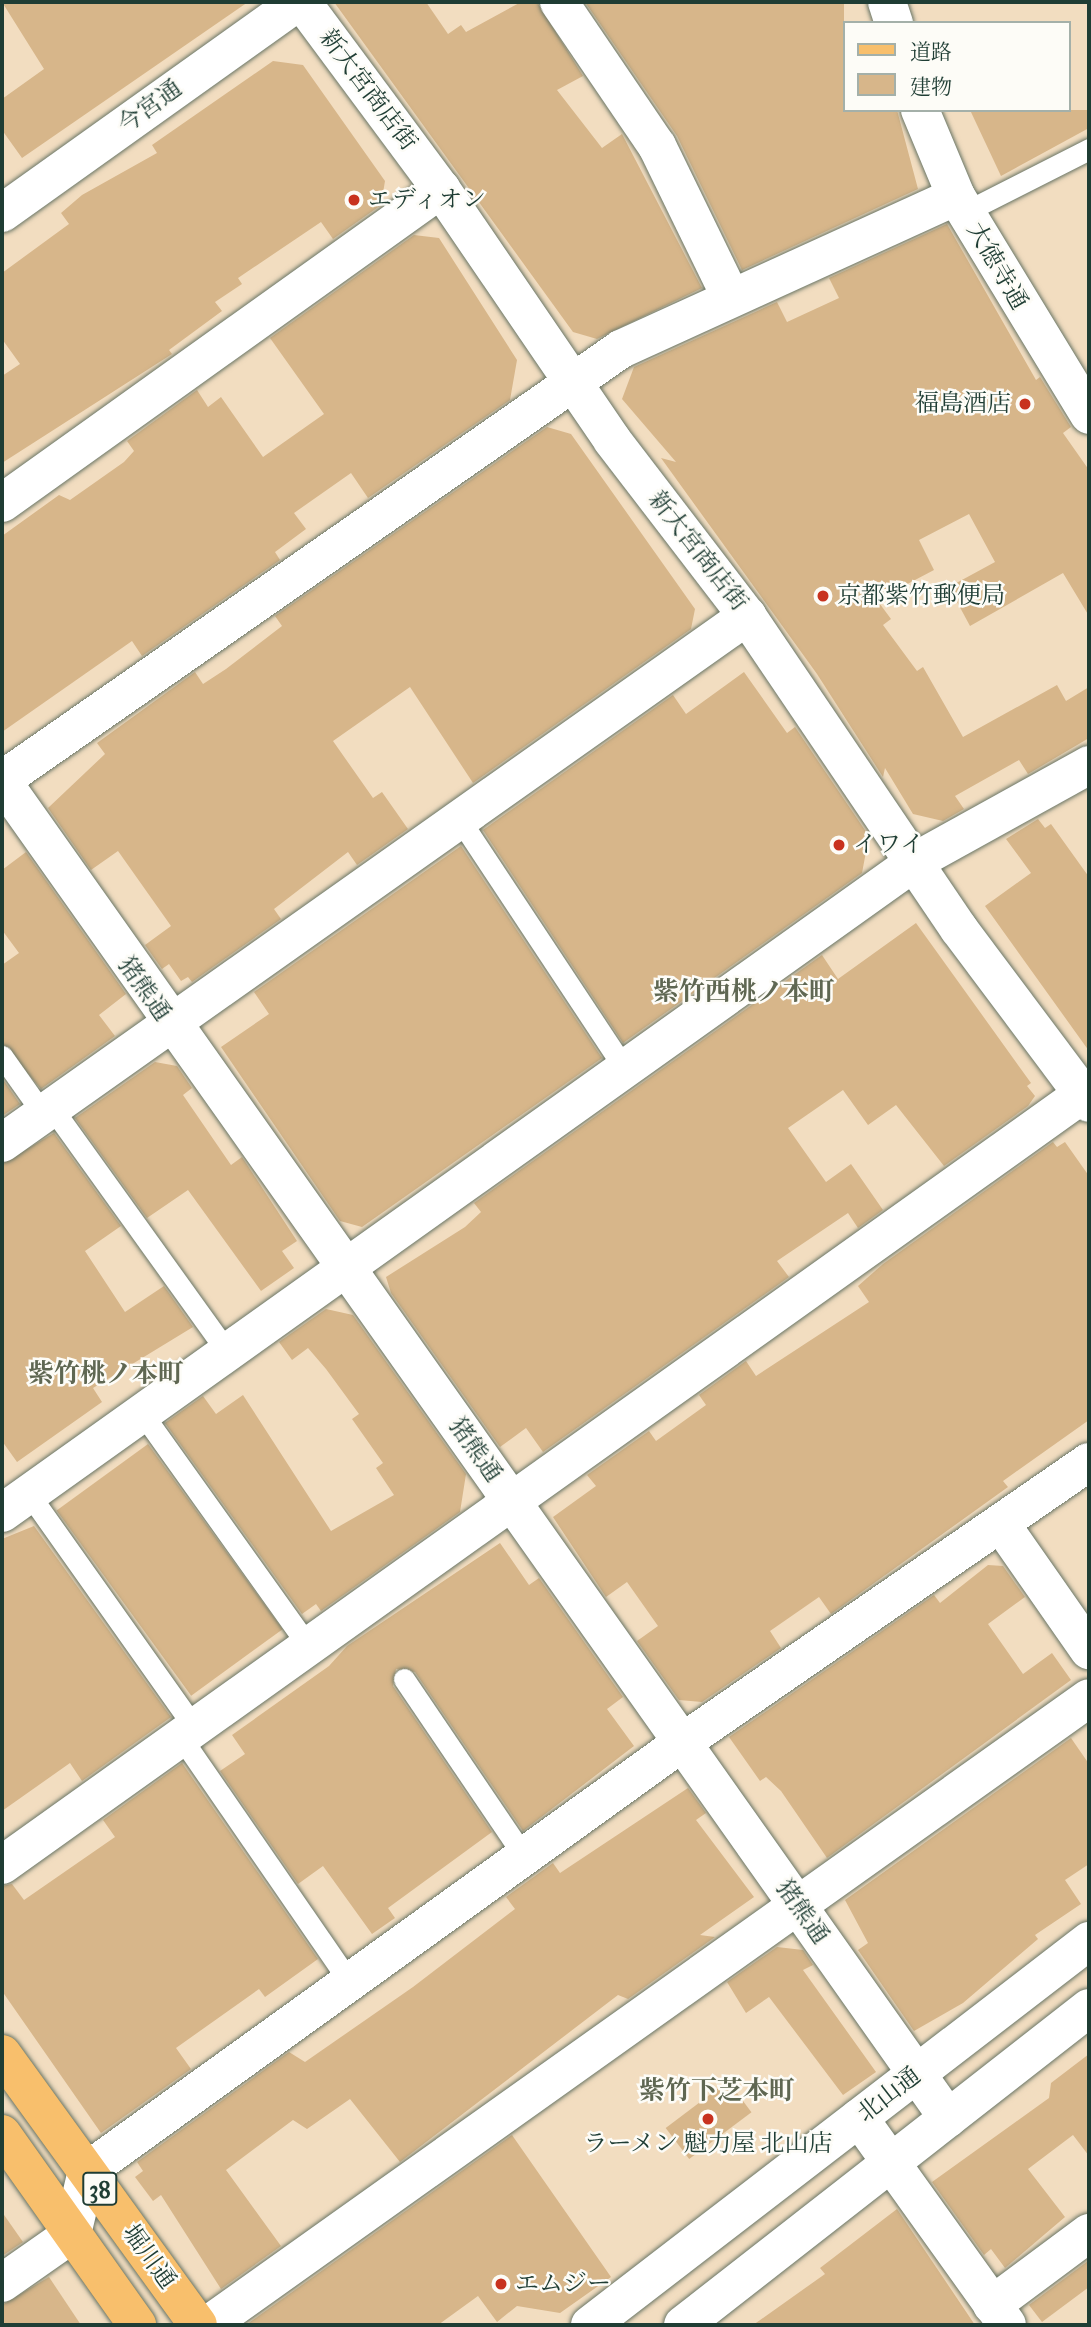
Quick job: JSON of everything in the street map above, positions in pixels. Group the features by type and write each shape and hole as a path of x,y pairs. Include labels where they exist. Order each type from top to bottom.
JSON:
{"main road":[{"name":"堀川通","path":"2,2054 198,2325"},
{"name":"堀川通","path":"2,2134 137,2325"}],"street":[{"name":"新大宮商店街","path":"300,2 441,189 570,381 747,616 916,861 959,929 1086,1098"},
{"name":"今宮通","path":"2,213 300,2"},
{"path":"559,2 657,146 730,296"},
{"path":"887,2 893,21"},
{"name":"大徳寺通","path":"921,112 960,204 1089,415"},
{"path":"2,503 441,189"},
{"path":"2,781 570,381 730,296 960,204"},
{"path":"2,1143 747,616"},
{"path":"15,1504 916,861 1089,765"},
{"name":"猪熊通","path":"2,781 169,1025 510,1499 948,2118"},
{"path":"2,1865 510,1499 1086,1098"},
{"path":"2,2283 72,2234 87,2171 683,1742 1089,1462"},
{"path":"1001,1524 1089,1650"},
{"path":"208,2325 799,1908 1089,1698"},
{"name":"北山通","path":"590,2325 1089,1941"},
{"path":"697,2321 743,2279 1089,2008"},
{"path":"859,2118 996,2318 1089,2233"},
{"path":"710,2233 743,2279"}],"lane":[{"path":"960,204 1089,149"},
{"path":"460,820 624,1068"},
{"path":"2,1056 47,1111 228,1353"},
{"path":"142,1413 307,1644"},
{"path":"15,1504 187,1731 349,1981"},
{"path":"404,1679 524,1856"}],"building":[{"path":"2,2 248,2 22,158 2,130 2,99 44,69"},
{"path":"334,2 426,2 448,34 461,25 466,32 521,2 537,2 583,76 557,90 602,148 622,134 702,288 597,339 573,332"},
{"path":"585,2 844,2 842,112 898,112 918,189 742,270 677,136"},
{"path":"273,61 303,65 385,181 381,205 333,239 321,222 238,278 242,284 215,302 222,311 169,350 172,354 2,463 2,376 20,364 2,339 2,273 69,224 61,213 82,195 157,153 152,145"},
{"path":"1089,110 1089,128 1001,176 971,112"},
{"path":"947,224 1036,380 1040,377 1071,427 1063,433 1089,470 1089,616 1063,573 970,626 949,587 995,562 969,514 919,540 934,570 877,600 891,619 883,625 917,671 923,667 963,737 1057,685 1066,701 1089,687 1089,738 1028,774 1019,760 955,796 964,809 943,821 913,814 885,768 883,777 817,674 661,458 676,462 622,399 634,367 777,302 787,322 839,298 829,278"},
{"path":"414,235 439,238 517,360 510,400 368,498 351,473 294,513 306,529 275,552 280,560 142,656 132,641 2,732 2,536 59,495 70,500 124,462 134,451 127,441 197,390 208,407 221,397 263,457 324,414 270,338"},
{"path":"547,427 571,434 695,609 691,629 473,783 410,687 333,741 373,798 382,792 408,829 357,865 348,852 274,909 281,919 192,982 188,977 181,981 169,964 162,969 145,945 171,926 118,851 91,870 48,808 105,754 97,743 195,672 203,684 226,669 282,626 275,616"},
{"path":"744,672 787,733 795,727 869,836 862,873 623,1043 483,830 673,695 686,714"},
{"path":"1038,819 1045,828 1051,824 1089,877 1089,1051 985,906 1031,873 1006,839"},
{"path":"461,846 602,1058 362,1227 340,1221 221,1047 269,1014 254,992"},
{"path":"26,852 126,994 99,1015 115,1036 41,1089 2,1043 2,965 19,953 2,930 2,870"},
{"path":"916,923 1031,1083 1027,1086 1035,1096 1028,1106 944,1166 896,1105 868,1125 843,1090 788,1128 826,1182 851,1164 883,1210 858,1228 848,1213 777,1261 789,1277 543,1452 526,1428 500,1447 391,1293 386,1277 465,1227 481,1212 474,1203 822,955 838,979"},
{"path":"155,1062 177,1066 192,1088 183,1095 231,1165 242,1157 297,1241 282,1251 294,1268 261,1291 188,1190 147,1218 75,1118"},
{"path":"2,1078 20,1104 2,1116"},
{"path":"54,1133 121,1226 85,1251 125,1312 164,1286 193,1327 93,1388 102,1402 17,1462 2,1441 2,1164"},
{"path":"1053,1142 1057,1147 1065,1142 1089,1176 1089,1420 1003,1481 1008,1487 831,1614 819,1597 770,1631 781,1648 702,1702 679,1700 637,1641 658,1626 627,1582 606,1597 553,1517 596,1486 587,1475 649,1431 656,1441 706,1405 699,1395 746,1361 756,1376 869,1302 858,1286 883,1264"},
{"path":"326,1309 353,1315 466,1474 460,1512 321,1611 316,1604 302,1614 165,1423 203,1396 216,1414 243,1395 331,1531 394,1495 376,1468 383,1463 352,1419 359,1414 326,1369 308,1348 292,1360 279,1342"},
{"path":"148,1444 283,1629 191,1696 57,1510"},
{"path":"34,1526 171,1717 82,1781 70,1763 2,1811 2,1539"},
{"path":"500,1543 529,1585 539,1578 623,1697 607,1709 634,1746 523,1831 415,1672 396,1669 393,1686 492,1832 388,1908 395,1918 372,1934 323,1866 298,1884 220,1771 245,1754 232,1735 329,1666 347,1646"},
{"path":"988,1565 1003,1566 1025,1597 988,1624 1023,1674 1052,1653 1071,1680 827,1858 781,1791 766,1777 760,1781 729,1737 934,1595 940,1603"},
{"path":"1071,1738 1089,1764 1089,1864 1065,1880 1081,1904 1035,1935 1038,1939 963,2003 914,2031 858,1950 868,1943 845,1900"},
{"path":"182,1763 318,1959 265,1997 259,1989 176,2048 191,2069 101,2133 2,1991 2,1886 12,1884 24,1900 115,1837 103,1820"},
{"path":"688,1788 706,1813 696,1820 754,1897 700,1935 715,1937 628,1999 618,1995 400,2162 350,2099 307,2129 293,2120 226,2170 281,2246 221,2289 161,2195 153,2201 135,2177 143,2171 137,2162 289,2052 305,2062 413,1987 515,1909 506,1897 553,1863 560,1873"},
{"path":"777,1947 803,1950 813,1965 803,1970 876,2072 843,2095 769,1997 746,2013 727,1982"},
{"path":"1089,2054 1089,2156 1073,2135 1028,2169 1065,2217 1005,2268 991,2249 984,2255 932,2182 1049,2098 1051,2083"},
{"name":"ラーメン 魁力屋 北山店","path":"728,2081 751,2112 689,2159 666,2128"},
{"path":"512,2135 611,2277 560,2313 517,2306 497,2322 478,2296 438,2325 246,2325"},
{"path":"897,2209 975,2325 753,2325 825,2274 820,2268"},
{"path":"2,2212 23,2242 2,2256"},
{"path":"1088,2261 1089,2287 1042,2322 1029,2305"},
{"path":"49,2277 81,2325 2,2325 2,2305"}],"place":[{"name":"エディオン","path":"354,200"},
{"name":"福島酒店","path":"1025,404"},
{"name":"京都紫竹郵便局","path":"823,596"},
{"name":"イワイ","path":"839,845"},
{"name":"ラーメン 魁力屋 北山店","path":"708,2119"},
{"name":"エムジー","path":"501,2284"}],"district":[{"name":"紫竹西桃ノ本町","path":"744,992"},
{"name":"紫竹桃ノ本町","path":"106,1374"},
{"name":"紫竹下芝本町","path":"717,2091"}]}
